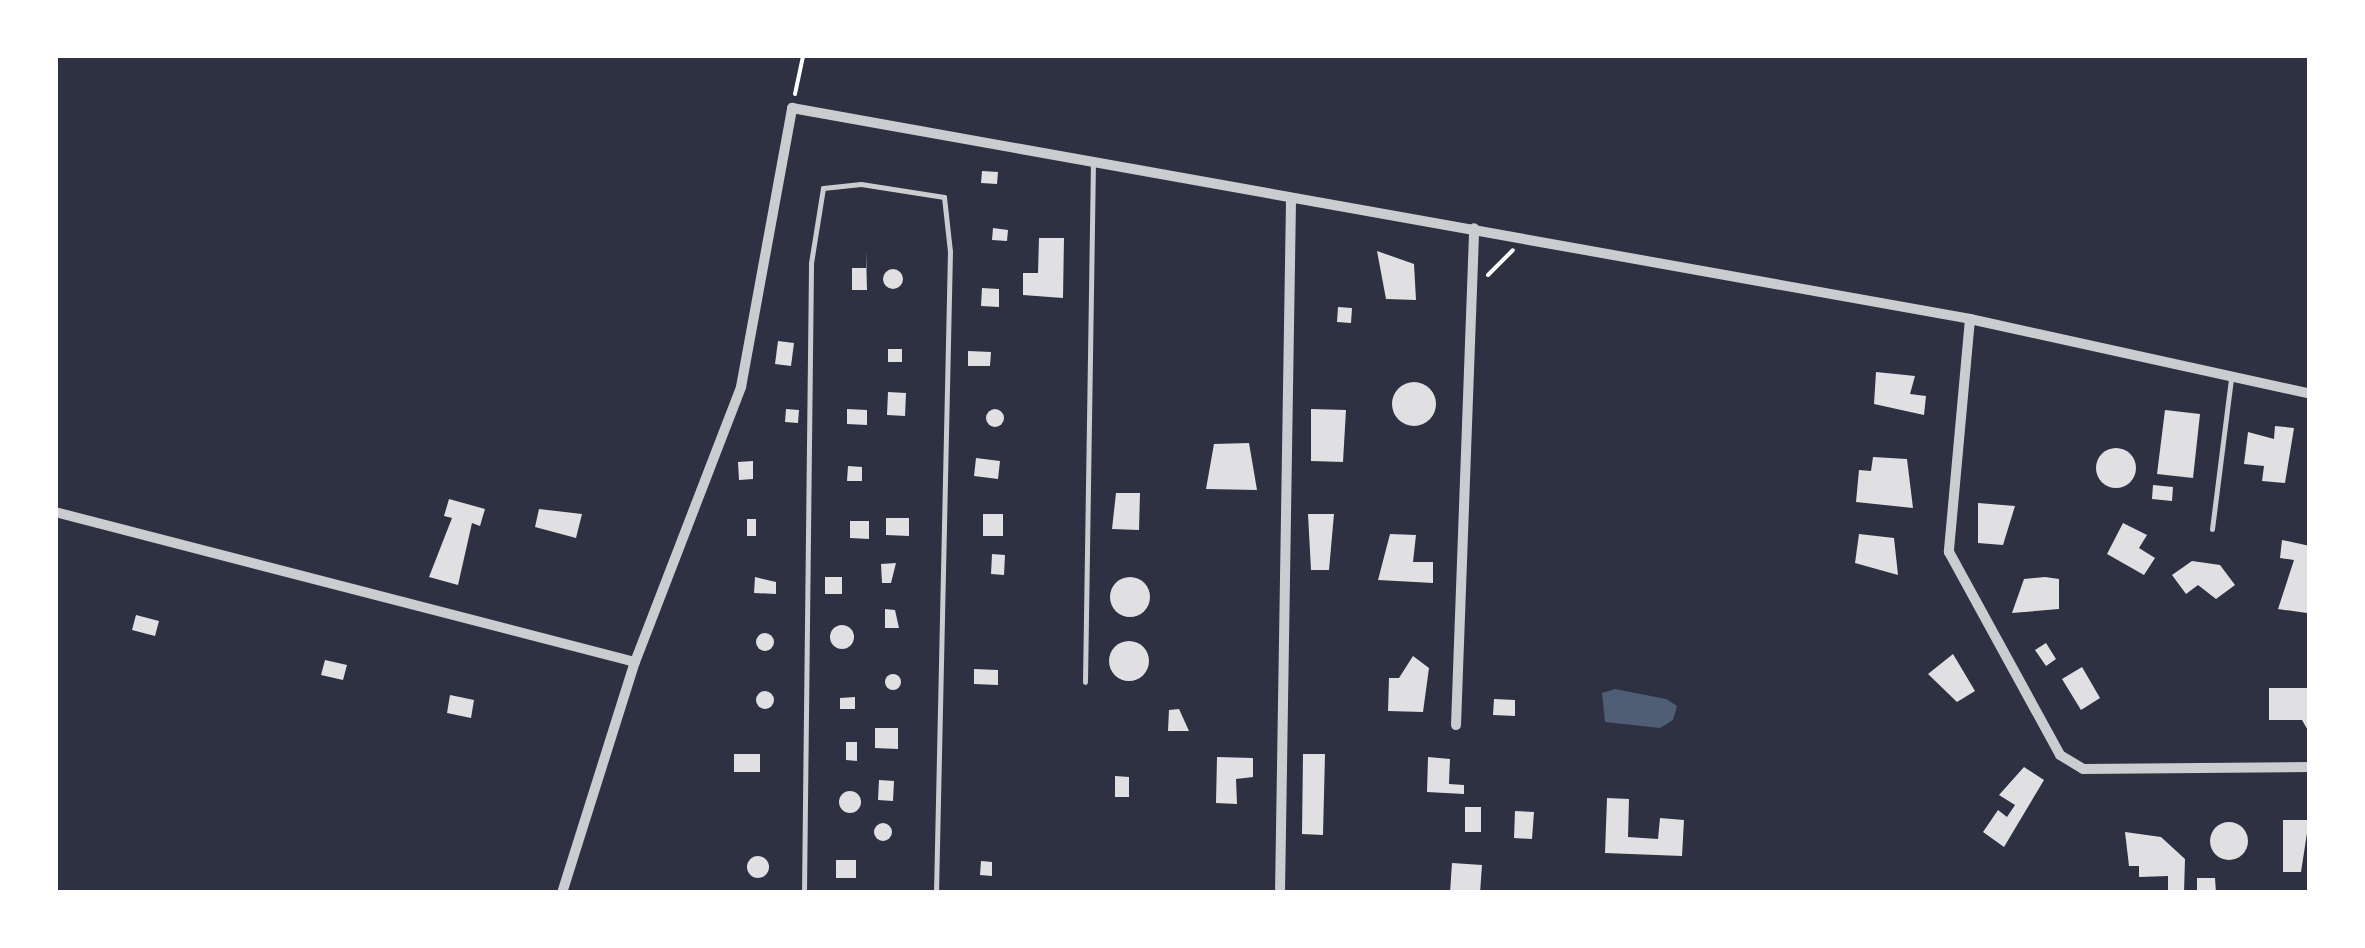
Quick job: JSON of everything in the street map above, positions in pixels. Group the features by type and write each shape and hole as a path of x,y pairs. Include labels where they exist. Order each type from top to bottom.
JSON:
{"street":[{"path":"562,893 635,662 741,387 792,108 1094,159 1291,201 1527,237 1970,319 2310,394"},
{"path":"1280,893 1291,201"},
{"path":"1456,725 1474,228"},
{"path":"1970,319 1949,552 2060,755 2083,770 2310,768"},
{"path":"55,512 635,662"}],"lane":[{"path":"1085,682 1094,159"},
{"path":"804,893 811,263 823,188 861,184 944,197 950,251 936,893"},
{"path":"2212,529 2231,378"}],"path":[{"path":"792,108 803,55"},
{"path":"1472,294 1527,237"}],"water":[{"path":"1615,689 1666,699 1677,706 1673,720 1660,728 1605,722 1602,693"}],"building":[{"path":"982,171 998,172 997,184 981,183"},
{"path":"993,228 1008,230 1007,241 992,240"},
{"path":"1039,238 1064,238 1063,298 1023,295 1023,273 1038,273"},
{"path":"866,251 867,290 852,290 852,268 866,268"},
{"path":"1377,251 1414,264 1416,300 1386,299"},
{"path":"893,269 903,279 893,289 883,279"},
{"path":"982,288 999,289 999,307 981,306"},
{"path":"1338,307 1352,308 1351,323 1337,322"},
{"path":"778,341 794,343 791,366 775,364"},
{"path":"888,349 902,349 902,362 888,362"},
{"path":"968,351 991,352 990,366 968,366"},
{"path":"1876,372 1915,376 1910,394 1926,396 1924,415 1874,404"},
{"path":"1414,382 1430,388 1436,404 1430,420 1414,426 1398,420 1392,404 1398,388"},
{"path":"888,392 906,393 905,416 887,415"},
{"path":"786,409 799,410 798,423 785,422"},
{"path":"847,409 867,410 867,425 847,424"},
{"path":"995,409 1002,411 1002,425 995,427 988,425 986,418 988,411"},
{"path":"1311,409 1346,410 1343,462 1311,461"},
{"path":"2165,410 2200,414 2193,478 2157,474"},
{"path":"2275,426 2294,428 2285,483 2262,481 2264,466 2244,464 2248,432 2274,439"},
{"path":"1249,443 1257,490 1206,489 1214,444"},
{"path":"2116,448 2130,454 2136,468 2130,482 2116,488 2102,482 2096,468 2102,454"},
{"path":"1873,457 1907,459 1913,508 1856,502 1859,470 1871,471"},
{"path":"976,458 1000,461 998,479 974,476"},
{"path":"753,461 753,479 739,480 738,462"},
{"path":"848,466 862,467 862,481 847,481"},
{"path":"2153,485 2173,487 2172,501 2152,499"},
{"path":"1116,493 1140,493 1139,530 1112,529"},
{"path":"449,499 485,509 480,526 472,523 458,585 429,577 452,518 444,516"},
{"path":"1978,503 2015,506 2003,545 1978,543"},
{"path":"539,509 582,514 576,538 535,527"},
{"path":"983,514 1003,514 1003,536 983,536"},
{"path":"1308,514 1334,514 1329,570 1311,570"},
{"path":"886,518 909,518 909,536 886,535"},
{"path":"747,519 756,519 756,536 747,536"},
{"path":"850,521 869,521 869,539 850,538"},
{"path":"2123,523 2147,535 2139,548 2155,558 2144,575 2107,554"},
{"path":"1390,534 1416,535 1413,562 1433,562 1433,583 1378,580"},
{"path":"1859,534 1894,538 1898,575 1855,563"},
{"path":"2282,540 2310,546 2307,613 2278,609 2294,560 2280,558"},
{"path":"992,554 1005,555 1004,575 991,574"},
{"path":"2192,561 2220,565 2235,585 2216,599 2198,585 2186,594 2172,575"},
{"path":"896,563 891,583 882,583 881,564"},
{"path":"755,577 776,582 776,594 754,593"},
{"path":"825,577 842,577 842,594 825,594"},
{"path":"1130,577 1144,583 1150,597 1144,611 1130,617 1116,611 1110,597 1116,583"},
{"path":"2024,579 2059,579 2059,609 2012,613"},
{"path":"885,609 895,610 899,628 885,628"},
{"path":"136,615 159,621 155,636 132,630"},
{"path":"842,625 854,637 842,649 830,637"},
{"path":"765,633 774,642 765,651 756,642"},
{"path":"1129,641 1143,647 1149,661 1143,675 1129,681 1115,675 1109,661 1115,647"},
{"path":"2046,643 2056,659 2046,666 2035,650"},
{"path":"1953,654 1975,691 1957,702 1928,674"},
{"path":"1413,656 1429,668 1423,712 1388,711 1389,678 1399,678"},
{"path":"325,660 347,665 343,680 321,675"},
{"path":"2082,667 2100,698 2081,710 2062,679"},
{"path":"974,669 998,670 998,685 974,684"},
{"path":"893,674 901,682 893,690 885,682"},
{"path":"2269,688 2310,688 2310,734 2302,720 2269,720"},
{"path":"765,691 774,700 765,709 756,700"},
{"path":"450,695 474,700 471,718 447,713"},
{"path":"855,697 855,709 840,709 840,698"},
{"path":"1494,699 1515,700 1515,716 1493,715"},
{"path":"1179,709 1189,731 1168,731 1169,710"},
{"path":"875,728 898,728 898,749 875,748"},
{"path":"846,742 857,742 857,761 846,760"},
{"path":"734,754 760,754 760,772 734,772"},
{"path":"1303,754 1325,754 1323,835 1302,834"},
{"path":"1217,757 1253,758 1253,777 1236,779 1237,804 1216,803"},
{"path":"1428,757 1450,759 1449,784 1464,785 1464,794 1427,792"},
{"path":"2024,767 2044,780 2004,847 1983,832 1998,810 2007,817 2015,805 1999,795"},
{"path":"1115,776 1129,777 1129,797 1115,797"},
{"path":"879,780 894,781 893,801 878,800"},
{"path":"850,791 858,794 858,810 850,813 842,810 839,802 842,794"},
{"path":"1607,798 1629,799 1628,837 1658,839 1660,818 1684,820 1682,856 1605,853"},
{"path":"1465,807 1481,807 1481,832 1465,832"},
{"path":"1515,811 1534,812 1532,839 1514,838"},
{"path":"2283,820 2309,820 2301,872 2283,872"},
{"path":"2229,822 2242,828 2248,841 2242,854 2229,860 2216,854 2210,841 2216,828"},
{"path":"883,823 890,825 890,839 883,841 876,839 874,832 876,825"},
{"path":"2125,832 2161,837 2185,859 2184,893 2168,893 2168,876 2139,877 2139,866 2129,866"},
{"path":"758,856 766,859 766,875 758,878 750,875 747,867 750,859"},
{"path":"836,860 856,860 856,878 836,878"},
{"path":"981,861 992,862 992,876 980,875"},
{"path":"1452,863 1482,865 1480,893 1450,893"},
{"path":"2197,878 2215,878 2216,893 2197,893"}]}
